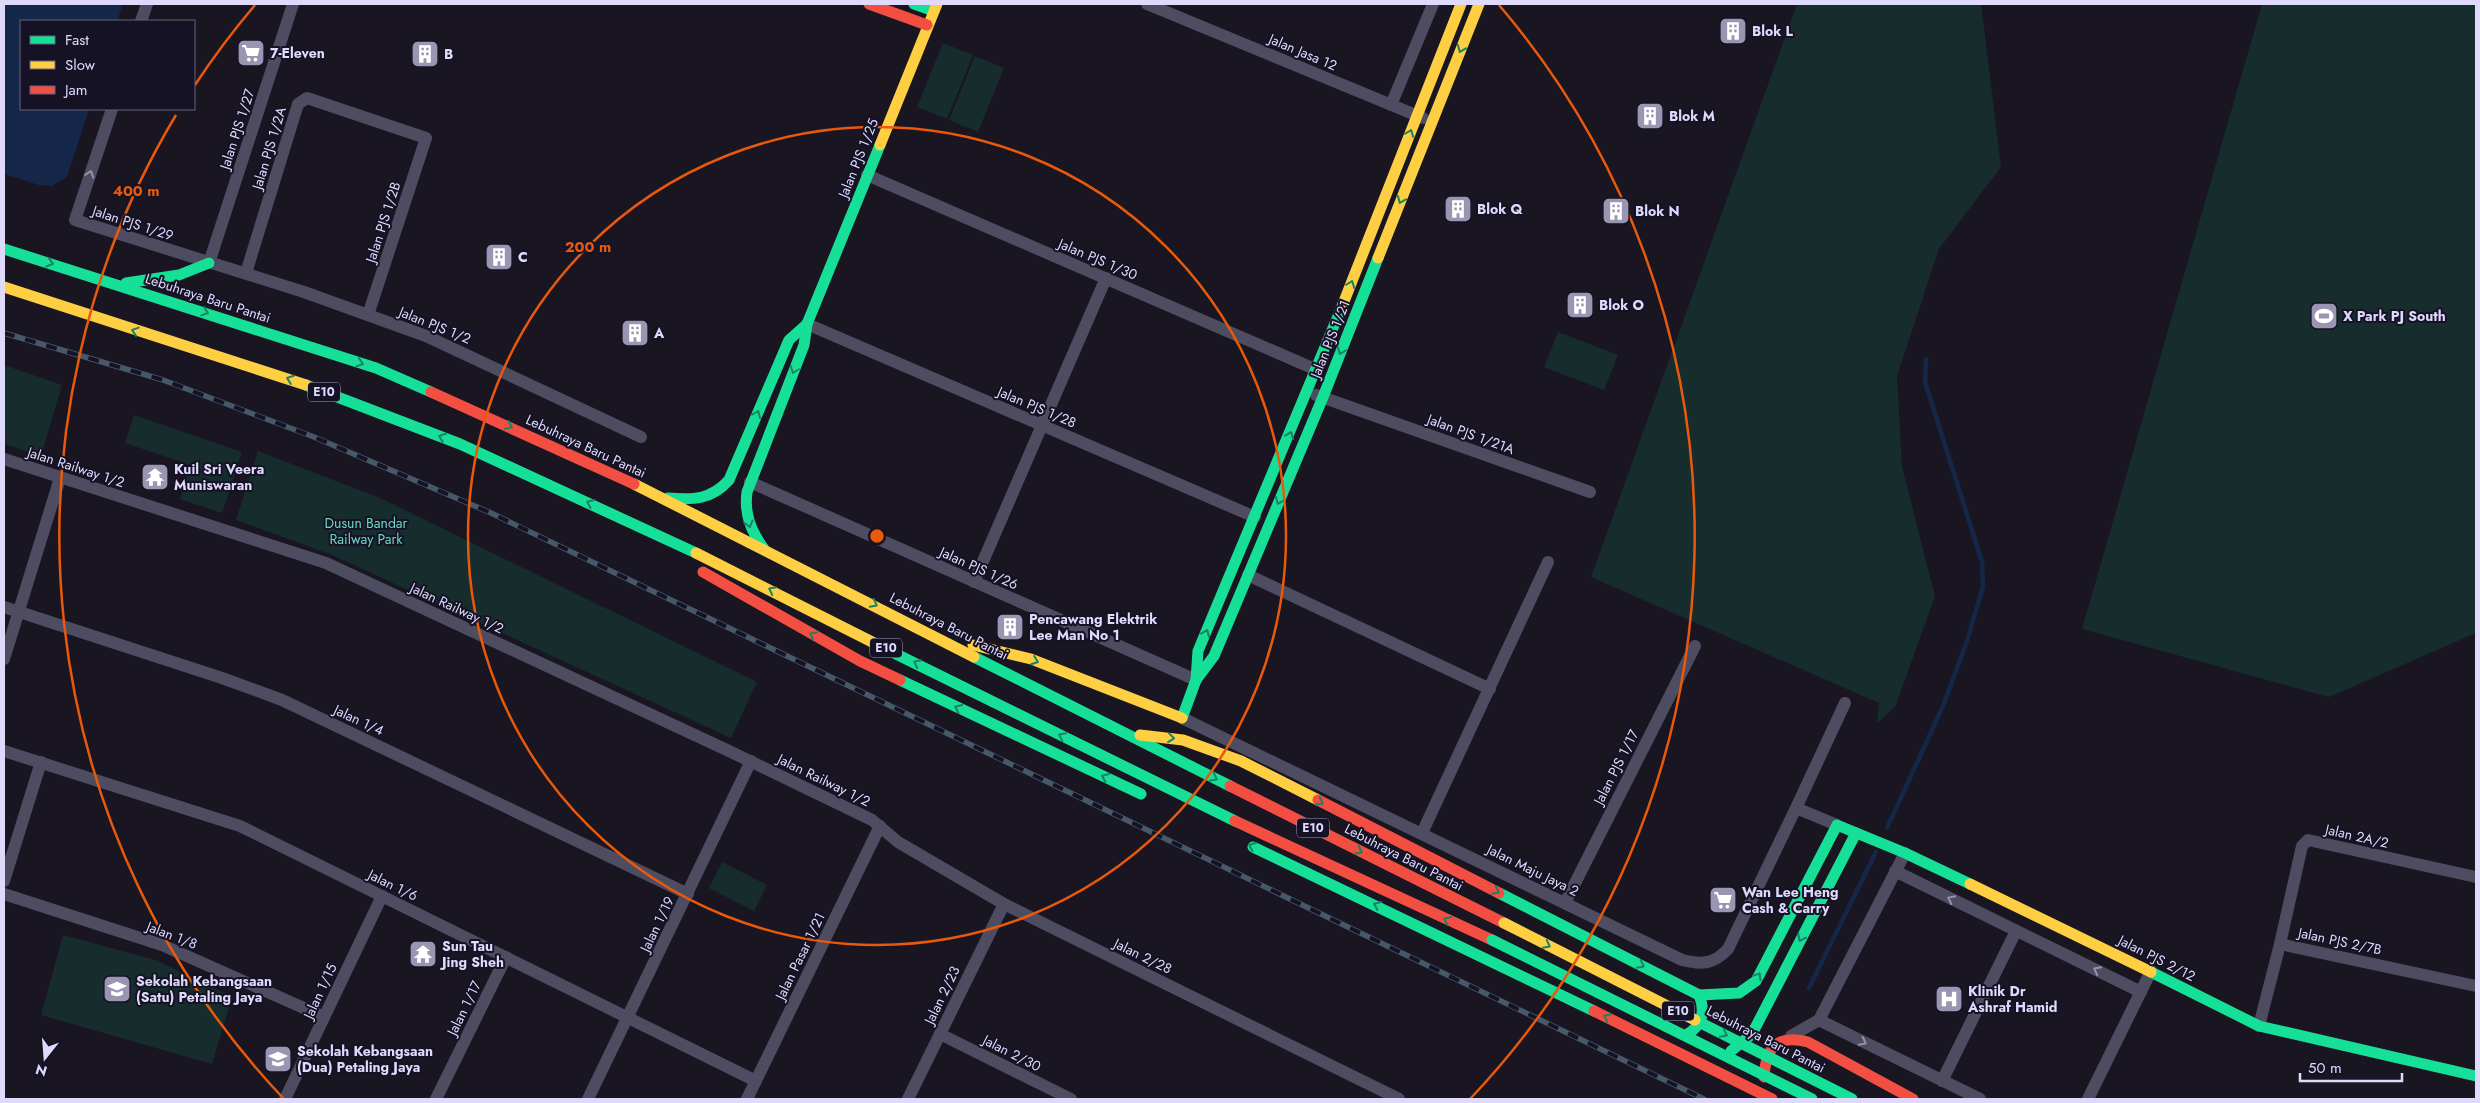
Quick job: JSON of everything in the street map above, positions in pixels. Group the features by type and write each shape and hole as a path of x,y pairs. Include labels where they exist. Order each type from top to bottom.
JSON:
{"main road":[{"path":"869,4 927,25"},
{"path":"914,4 935,7"},
{"name":"Jalan PJS 1/21","path":"1182,718 1196,680 1198,652 1317,370 1461,4"},
{"name":"Jalan PJS 1/21","path":"1196,680 1214,656 1248,575 1322,397 1479,4"},
{"name":"Jalan PJS 1/25","path":"764,549 751,532 748,522 745,502 750,482 804,345 807,324 935,7"},
{"name":"Lebuhraya Baru Pantai","path":"4,249 376,368 474,410 662,497 937,636 1123,733 1852,1099"},
{"path":"116,284 170,279 193,272 209,264"},
{"name":"E10","path":"4,286 134,330 286,377 457,443 634,524 1137,774 1483,936 1812,1099"},
{"name":"Jalan PJS 1/25","path":"662,497 700,500 719,492 729,480 789,340 807,324"},
{"path":"634,524 713,578 860,661 1154,800"},
{"path":"937,636 1031,659 1182,718"},
{"path":"1123,733 1183,740 1241,761 1699,995 1739,993 1756,981 1837,825"},
{"name":"Jalan PJS 2/12","path":"1837,825 1905,853 2151,971 2259,1026 2476,1076"},
{"path":"1651,1038 1685,1049 1720,1055 1733,1051 1752,1034 1856,833"},
{"path":"1243,842 1651,1038 1772,1099"},
{"path":"1651,1038 1674,1038 1695,1031 1704,1014 1704,1004 1699,995"},
{"path":"1778,1099 1770,1092 1764,1080 1764,1068 1773,1048 1779,1042 1789,1037 1808,1042 1913,1099"}],"street":[{"path":"141,20 146,4"},
{"name":"Jalan PJS 1/27","path":"209,264 293,4"},
{"name":"Jalan Jasa 12","path":"1147,4 1164,7 1432,122"},
{"path":"1391,105 1433,4"},
{"name":"Jalan PJS 1/2A","path":"246,273 298,104 307,98 426,138"},
{"name":"Jalan PJS 1/29","path":"112,110 75,220 209,264"},
{"name":"Jalan PJS 1/2B","path":"368,315 426,138"},
{"name":"Jalan PJS 1/30","path":"867,175 1317,370"},
{"name":"Jalan PJS 1/2","path":"209,264 246,273 441,342 641,437"},
{"path":"974,582 1106,278"},
{"name":"Jalan PJS 1/28","path":"807,324 1255,517"},
{"name":"Jalan PJS 1/21A","path":"1308,392 1590,492"},
{"name":"Jalan Railway 1/2","path":"4,459 326,564 751,762 880,826"},
{"path":"4,658 60,478"},
{"name":"Jalan PJS 1/26","path":"750,482 1196,680"},
{"path":"1422,833 1548,562"},
{"path":"1248,575 1490,689"},
{"name":"Jalan 1/4","path":"4,607 222,678 282,700 688,894"},
{"name":"Jalan PJS 1/17","path":"1565,903 1694,646"},
{"name":"Jalan Maju Jaya 2","path":"1182,718 1682,960 1697,964 1709,963 1720,958 1728,949 1845,703"},
{"name":"Jalan 1/6","path":"4,751 240,826 756,1081"},
{"path":"4,881 41,762"},
{"name":"Jalan 1/19","path":"588,1099 751,762"},
{"path":"1796,808 1837,825"},
{"name":"Jalan 2/28","path":"880,826 898,842 1004,904 1399,1099"},
{"name":"Jalan Pasar 1/21","path":"747,1099 880,826"},
{"name":"Jalan 2A/2","path":"2280,944 2302,846 2308,840 2476,877"},
{"path":"1789,1037 1819,1020 1905,853"},
{"path":"1895,871 2141,992"},
{"name":"Jalan 1/8","path":"4,894 162,945 324,1017"},
{"name":"Jalan 1/15","path":"285,1099 382,896"},
{"name":"Jalan 2/23","path":"908,1099 1004,904"},
{"path":"1942,1081 2016,931"},
{"name":"Jalan PJS 2/7B","path":"2259,1026 2280,944 2476,986"},
{"name":"Jalan 1/17","path":"436,1099 506,957"},
{"path":"2088,1099 2151,971"},
{"path":"1819,1020 1980,1099"},
{"name":"Jalan 2/30","path":"940,1034 1071,1099"}],"green space":[{"path":"1797,4 1981,4 2001,167 1939,249 1897,376 1902,467 1935,596 1895,707 1877,723 1879,703 1591,577"},
{"name":"X Park PJ South","path":"2262,4 2476,4 2476,633 2329,697 2082,629"},
{"path":"943,43 973,55 947,119 917,107"},
{"path":"975,56 1004,68 978,132 949,120"},
{"path":"1558,332 1618,355 1604,390 1544,367"},
{"path":"4,365 62,385 41,456 4,444"},
{"path":"134,415 242,452 222,513 180,499 191,465 125,443"},
{"name":"Dusun Bandar Railway Park","path":"258,451 380,498 757,682 731,738 332,555 236,520"},
{"path":"722,862 767,885 754,911 709,888"},
{"path":"63,935 156,960 232,997 212,1064 41,1015"}],"water":[{"path":"4,4 123,4 117,20 20,20 20,110 89,110 67,177 52,186 39,185 4,174"}],"waterway":[{"path":"1887,828 1943,706 1966,644 1983,587 1982,562 1925,382 1926,359"},
{"path":"1809,988 1876,852"}],"railway":[{"path":"4,333 163,380 314,437 491,513 1704,1099"}],"traffic: fast":[{"path":"914,4 934,11"},
{"path":"764,549 755,536 750,522 746,500 747,492 804,345 807,324 880,145"},
{"path":"4,249 376,368 431,392"},
{"path":"1196,680 1214,656 1323,397 1378,258"},
{"path":"126,283 179,275 209,263"},
{"path":"1182,718 1196,680 1198,651 1343,304"},
{"path":"668,498 686,499 708,495 715,492 729,480 789,340 807,324"},
{"path":"306,385 460,444 696,553"},
{"path":"890,651 1235,821"},
{"path":"974,657 1230,786"},
{"path":"900,680 1141,794"},
{"path":"1699,995 1739,993 1756,981 1837,825 1905,853 1970,884"},
{"path":"1731,1051 1752,1034 1856,833"},
{"path":"1253,847 1594,1011"},
{"path":"1499,893 1699,995 1702,1007 1701,1018 1696,1027 1686,1035"},
{"path":"1492,940 1812,1099"},
{"path":"2151,972 2259,1026 2476,1076"},
{"path":"1695,1020 1852,1099"}],"traffic: slow":[{"path":"880,145 937,4"},
{"path":"1343,304 1461,4"},
{"path":"1378,258 1479,4"},
{"path":"4,287 306,385"},
{"path":"634,484 974,657"},
{"path":"696,553 890,651"},
{"path":"973,645 1031,659 1182,718"},
{"path":"1140,735 1183,740 1241,761 1318,800"},
{"path":"1970,884 2151,972"},
{"path":"1504,923 1695,1020"}],"traffic: jam":[{"path":"869,4 927,25"},
{"path":"431,392 634,484"},
{"path":"703,572 860,661 900,680"},
{"path":"1230,786 1504,923"},
{"path":"1318,800 1499,893"},
{"path":"1235,821 1492,940"},
{"path":"1594,1011 1772,1099"},
{"path":"1764,1077 1767,1058 1775,1045 1788,1040 1797,1040 1808,1042 1913,1099"}],"place":[{"name":"Blok L","path":"1733,31"},
{"name":"7-Eleven","path":"251,53"},
{"name":"B","path":"425,54"},
{"name":"Blok M","path":"1650,116"},
{"name":"Blok Q","path":"1458,209"},
{"name":"Blok N","path":"1616,211"},
{"name":"C","path":"499,257"},
{"name":"Blok O","path":"1580,305"},
{"name":"X Park PJ South","path":"2324,316"},
{"name":"A","path":"635,333"},
{"name":"Kuil Sri Veera Muniswaran","path":"155,477"},
{"name":"Pencawang Elektrik Lee Man No 1","path":"1010,627"},
{"name":"Wan Lee Heng Cash & Carry","path":"1723,900"},
{"name":"Sun Tau Jing Sheh","path":"423,954"},
{"name":"Sekolah Kebangsaan (Satu) Petaling Jaya","path":"117,989"},
{"name":"Klinik Dr Ashraf Hamid","path":"1949,999"},
{"name":"Sekolah Kebangsaan (Dua) Petaling Jaya","path":"278,1059"}]}
